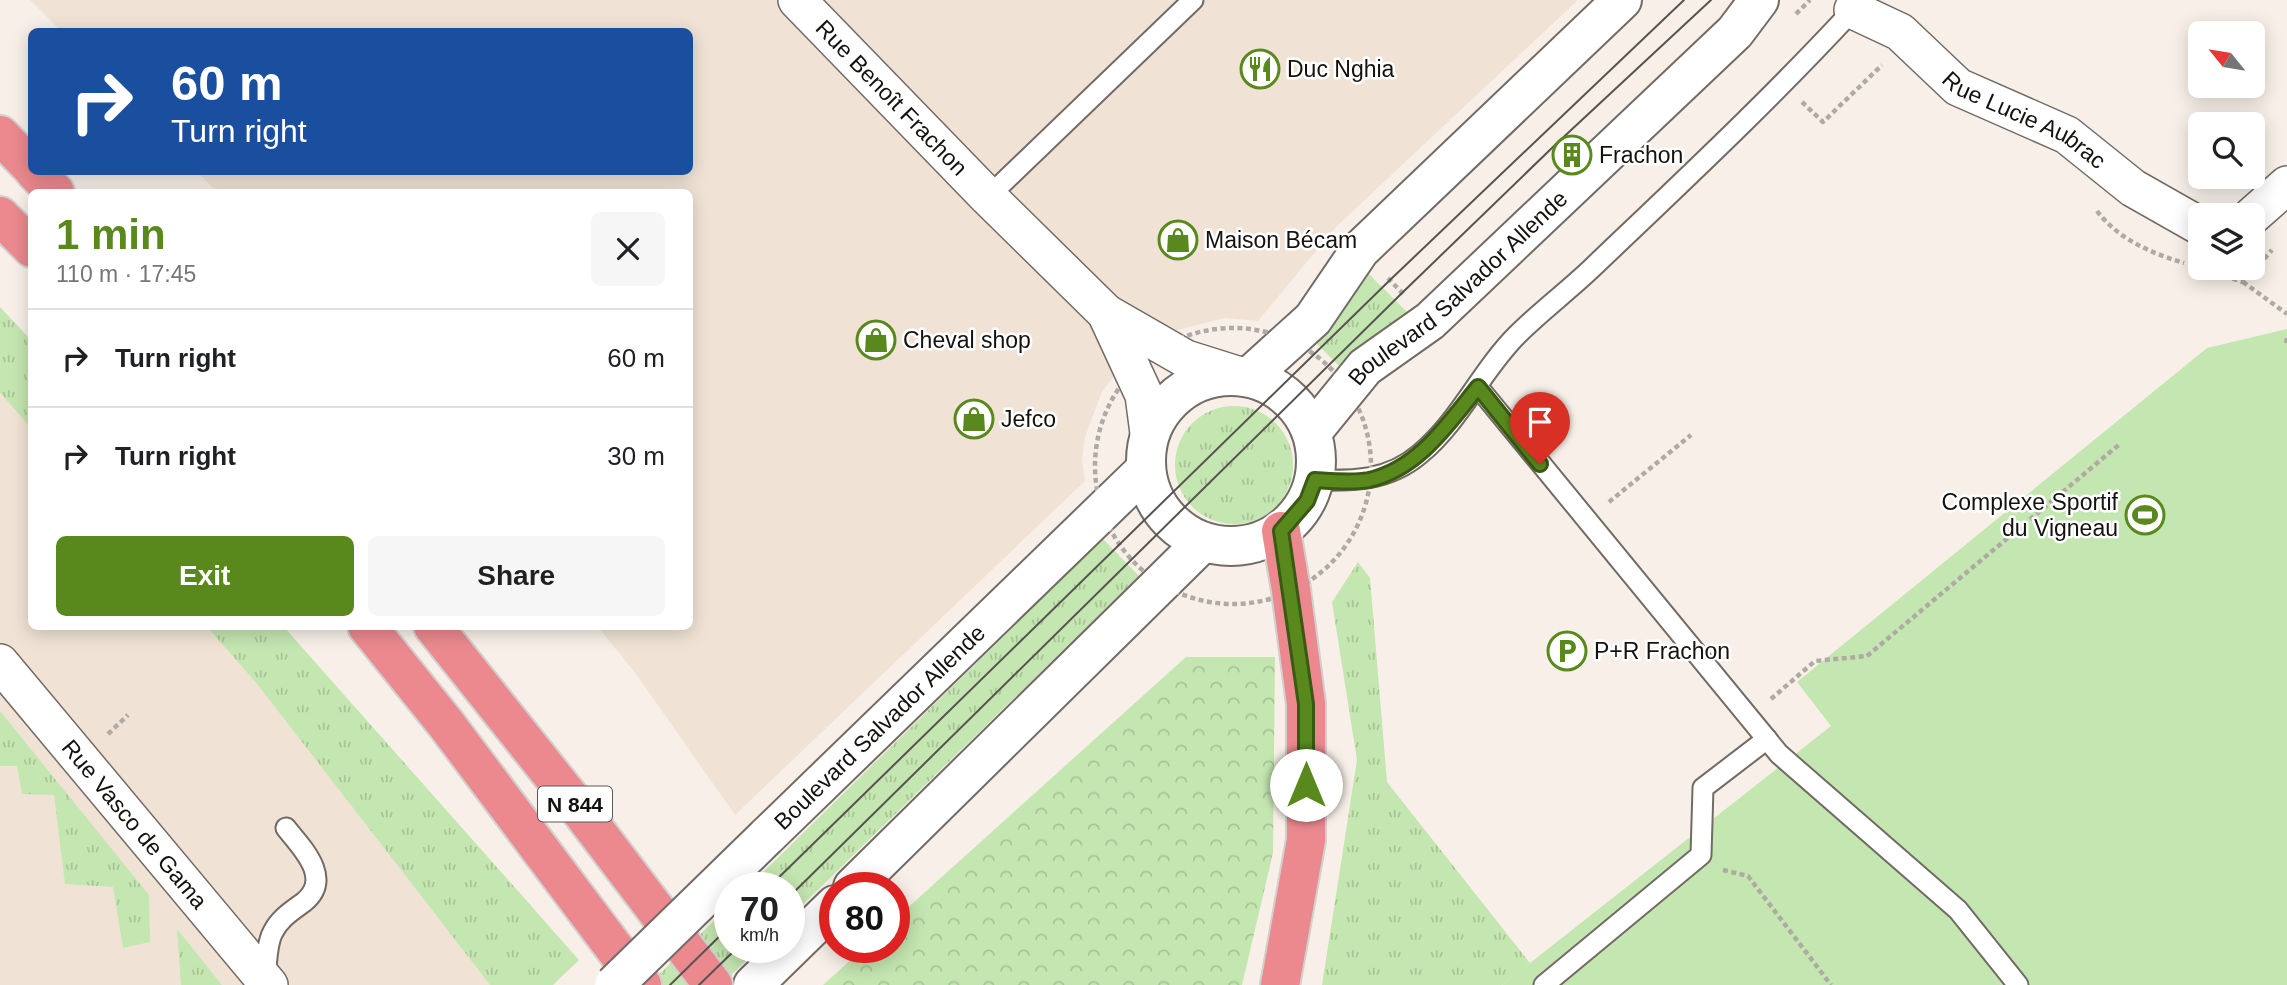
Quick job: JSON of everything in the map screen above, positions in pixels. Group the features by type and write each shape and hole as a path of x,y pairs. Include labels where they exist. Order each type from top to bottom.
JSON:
{"highway":[{"path":"0,135 28,165"},
{"path":"38,175 52,189"},
{"path":"1280,985 1306,840 1306,704 1281,531"},
{"name":"N 844","path":"370,630 446,724 642,985"},
{"name":"N 844","path":"436,630 583,814 713,985"}],"street":[{"name":"Rue Benoît Frachon","path":"797,0 988,197 1106,313"},
{"path":"1149,433 1161,411 1182,391 1208,378 1243,376 1313,319 1360,250 1622,0"},
{"name":"Boulevard Salvador Allende","path":"1312,432 1365,367 1430,321 1735,32 1759,0"},
{"name":"Rue Lucie Aubrac","path":"1848,5 1900,32 1958,87 2067,135 2133,188 2188,219"},
{"path":"2265,204 2287,185"},
{"path":"1106,313 1186,359 1278,389 1292,401 1312,432 1317,457 1315,480 1307,501 1281,531 1241,547 1202,543 1170,522 1157,507 1145,470 1149,433 1144,395 1106,313"},
{"name":"Boulevard Salvador Allende","path":"614,985 1145,470"},
{"path":"868,872 1202,543"},
{"name":"Rue Vasco de Gama","path":"0,663 267,983"},
{"path":"754,985 819,921"}],"lane":[{"path":"988,197 1193,0"},
{"path":"1315,480 1368,480 1392,471 1420,454 1478,387 1489,368 1517,335 1688,178 1783,84 1848,5"},
{"path":"1478,387 1779,754 1958,910 2018,985"},
{"path":"1545,985 1701,855 1703,788 1767,739"},
{"path":"267,983 271,935 281,920 306,900 313,891 316,880 312,860 286,828"}],"path":[{"path":"1783,84 1823,122 1888,59"},
{"path":"2094,207 2110,228 2157,255 2243,282 2287,314"},
{"path":"2243,282 2278,244"},
{"path":"1360,250 1430,321"},
{"path":"1094,478 1094,444 1105,415 1123,386"},
{"path":"1363,417 1370,447"},
{"path":"1587,520 1690,435"},
{"path":"1749,717 1815,661 1867,656 2122,443"},
{"path":"1309,580 1333,564 1353,539 1362,518"},
{"path":"1107,529 1118,545 1143,570"},
{"path":"1189,598 1223,604 1267,598"},
{"path":"1717,868 1748,876 1831,985"}],"shaded area":[{"path":"30,0 1578,0 1336,227 1258,321 1225,318 1169,332 1116,373 1102,392 1085,437 1082,460 1085,481 735,815 636,674 600,630 693,630 693,189 214,189 200,175 693,175 693,28 58,28"},
{"path":"0,393 28,425 28,630 210,630 257,684 490,985 0,985"}],"green space":[{"path":"1363,268 1415,320 1344,371 1311,338"},
{"path":"0,307 28,337 28,425 0,393"},
{"name":"Complexe Sportif du Vigneau","path":"2287,329 2287,985 1502,985 1831,726 1797,682 2207,348"},
{"path":"1234,406 1257,410 1276,423 1289,442 1293,465 1289,488 1276,507 1257,520 1234,524 1211,520 1192,507 1179,488 1175,465 1179,442 1192,423 1211,410"},
{"path":"1103,539 1139,576 836,872 819,872 819,889 805,902 805,872 763,872"},
{"path":"1358,562 1370,578 1387,782 1530,963 1502,985 1322,985 1357,760 1332,602"},
{"path":"210,630 287,630 579,960 553,985 490,985 257,684"},
{"path":"1186,657 1275,657 1273,853 1242,985 823,985 847,963 910,963 910,906"},
{"path":"0,711 149,895 150,942 123,948 113,887 65,884 54,795 22,794 17,766 0,766"},
{"path":"714,921 714,963 744,963 721,985 648,985"},
{"path":"177,929 222,985 181,985"}],"tram line":[{"path":"784,872 1390,280 1684,0"},
{"path":"805,881 1402,293 1555,145 1711,0"},
{"path":"670,985 714,942"},
{"path":"699,985 722,963"}],"place":[{"name":"Duc Nghia","path":"1260,69"},
{"name":"Frachon","path":"1572,155"},
{"name":"Maison Bécam","path":"1178,240"},
{"name":"Cheval shop","path":"876,340"},
{"name":"Jefco","path":"974,419"},
{"name":"Complexe Sportif du Vigneau","path":"2145,515"},
{"name":"P+R Frachon","path":"1567,651"}],"route":[{"path":"1306,785 1306,704 1281,531 1307,501 1315,480 1368,480 1392,471 1420,454 1478,387 1540,464"}]}
